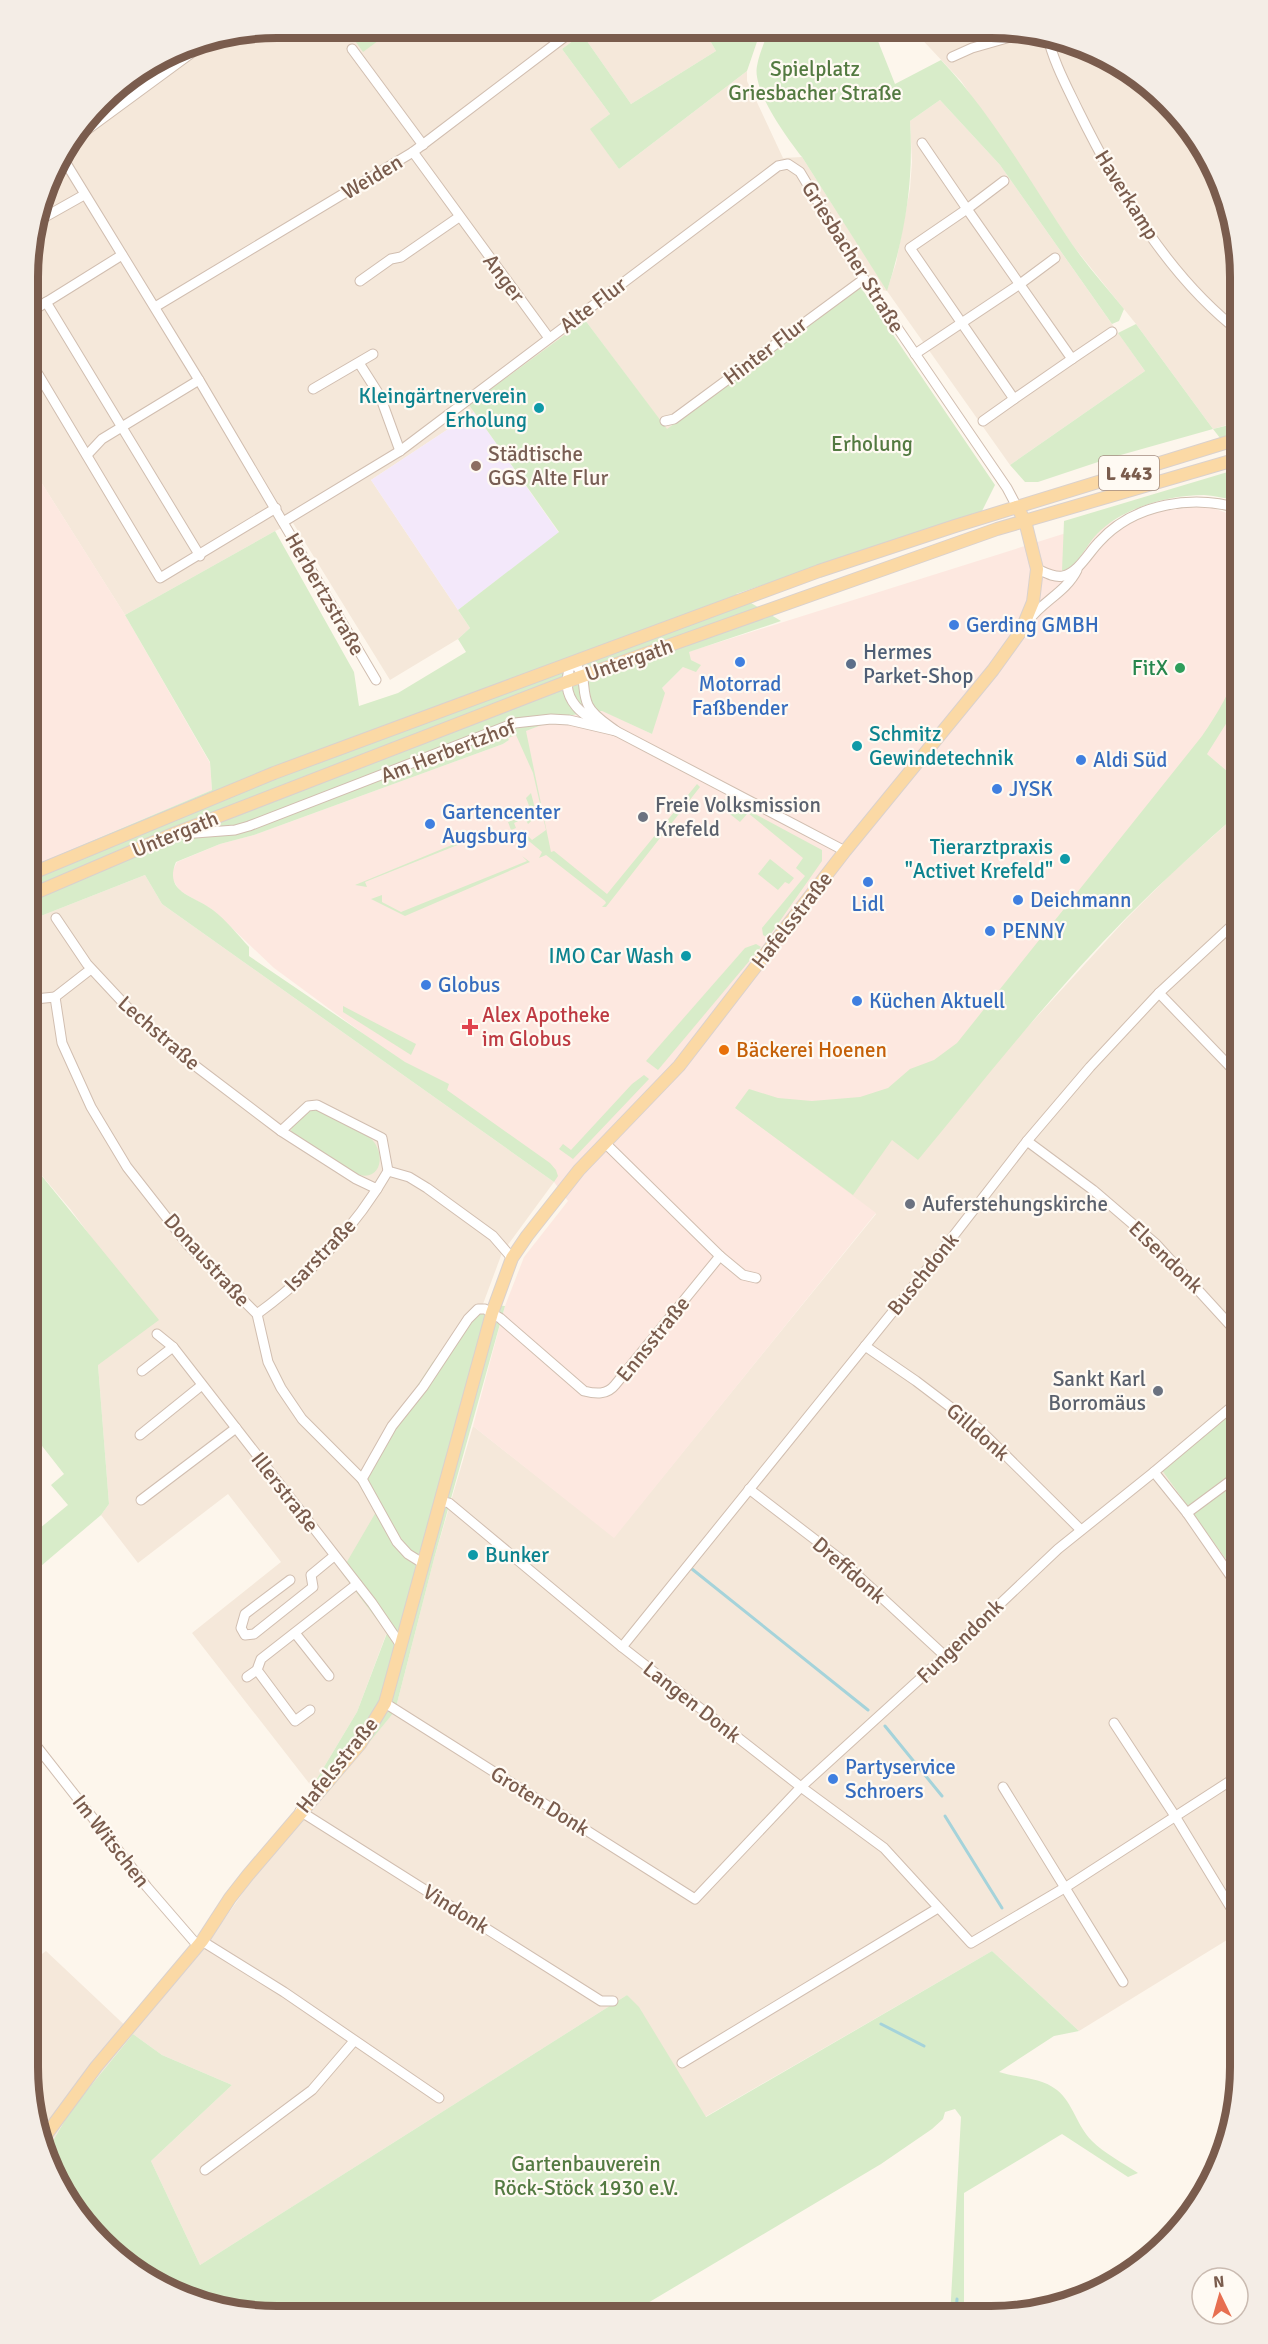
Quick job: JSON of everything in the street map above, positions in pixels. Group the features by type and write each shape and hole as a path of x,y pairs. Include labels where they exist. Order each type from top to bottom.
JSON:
{"main road":[{"name":"Untergath","path":"38,871 274,773 819,571 1230,441"},
{"name":"Untergath","path":"38,892 173,834 566,682 997,529 1230,461"},
{"name":"Hafelsstraße","path":"47,2133 96,2067 200,1944 230,1898 300,1811 360,1744 385,1702 492,1313 512,1258 526,1236 575,1176 679,1066 845,851 993,670 1021,631 1033,602 1037,569 1024,521 1017,507"}],"street":[{"name":"Weiden","path":"155,307 413,152 563,38"},
{"path":"952,57 972,48 1007,38"},
{"name":"Haverkamp","path":"1050,45 1065,84 1120,189 1156,243 1187,281 1230,323"},
{"path":"352,49 423,145"},
{"path":"90,127 188,55"},
{"path":"921,143 1072,359"},
{"name":"Anger","path":"413,152 549,338"},
{"name":"Herbertzstraße","path":"66,163 276,508 376,680"},
{"name":"Griesbacher Straße","path":"788,164 800,172 864,279 1007,488 1017,507"},
{"name":"Alte Flur","path":"283,522 400,451 778,166 788,164"},
{"path":"1004,181 910,248 1014,399"},
{"path":"45,217 84,195"},
{"path":"360,281 391,259 401,258 459,217"},
{"path":"38,307 122,255"},
{"name":"Griesbacher Straße","path":"915,354 1055,258"},
{"name":"Hinter Flur","path":"665,421 674,419 864,279"},
{"path":"46,302 200,556"},
{"path":"983,421 1112,332"},
{"path":"313,389 373,354"},
{"path":"359,363 380,396 400,451"},
{"name":"Herbertzstraße","path":"38,374 160,578 200,556 276,508"},
{"path":"87,455 102,439 199,380"},
{"path":"1037,569 1056,577 1064,576 1081,563 1102,539 1125,521 1169,504 1190,501 1230,507"},
{"path":"1021,631 1039,607 1064,588 1081,563"},
{"path":"572,662 581,669 589,707 599,719 616,731 596,723 579,712 566,682 566,675 572,662"},
{"name":"Am Herbertzhof","path":"173,834 235,830 249,826 515,723 551,719 569,720 616,731 845,851"},
{"name":"Lechstraße","path":"56,918 91,969 129,1010 181,1055 281,1131 356,1179 377,1189"},
{"name":"Buschdonk","path":"622,1647 1027,1141 1090,1067 1159,993 1230,927"},
{"path":"38,999 55,997 91,969"},
{"path":"1159,993 1230,1067"},
{"name":"Donaustraße","path":"55,997 62,1043 91,1107 127,1167 188,1245 256,1314 268,1362 281,1388 302,1419 362,1479 397,1542 408,1554 424,1564"},
{"path":"281,1131 309,1106 317,1105 382,1138 388,1172 377,1189"},
{"name":"Elsendonk","path":"1027,1141 1094,1190 1156,1244 1230,1325"},
{"path":"605,1143 720,1256 743,1275 756,1278"},
{"path":"388,1172 409,1178 427,1188 493,1236 512,1258"},
{"name":"Isarstraße","path":"256,1314 308,1272 346,1233 377,1189"},
{"name":"Ennsstraße","path":"492,1313 584,1391 595,1394 603,1393 611,1390 720,1256"},
{"path":"362,1479 392,1426 423,1387 468,1319 478,1309 485,1309 492,1313"},
{"name":"Illerstraße","path":"157,1334 173,1347 402,1644"},
{"name":"Gilldonk","path":"865,1346 978,1428 1081,1530"},
{"path":"142,1371 173,1347"},
{"path":"140,1435 202,1385"},
{"name":"Fungendonk","path":"695,1899 801,1787 945,1656 1011,1592 1081,1530 1230,1408"},
{"path":"141,1500 236,1428"},
{"path":"1154,1472 1187,1513 1230,1575"},
{"path":"1187,1513 1230,1481"},
{"name":"Dreffdonk","path":"749,1489 838,1558 945,1656"},
{"name":"Langen Donk","path":"441,1501 449,1503 622,1647 801,1787 884,1848 971,1943 1066,1887 1230,1780"},
{"path":"290,1580 245,1614 241,1628 245,1635 254,1634 313,1587 311,1575 334,1556"},
{"path":"247,1677 257,1670 261,1659 357,1584"},
{"path":"295,1633 329,1676"},
{"path":"257,1670 295,1721 310,1710"},
{"name":"Groten Donk","path":"385,1702 695,1899"},
{"path":"1114,1723 1175,1816 1230,1906"},
{"name":"Im Witschen","path":"38,1748 147,1887 200,1944 284,1992 439,2098"},
{"path":"1003,1787 1123,1982"},
{"name":"Vindonk","path":"300,1811 601,2001 613,2001"},
{"path":"682,2063 938,1908"},
{"path":"205,2170 312,2090 354,2041"}],"shaded area":[{"path":"260,38 577,38 562,49 610,114 591,129 619,169 747,71 747,81 783,158 802,157 887,290 896,263 910,189 912,162 910,121 940,100 1000,165 1145,371 1010,465 887,291 860,286 667,430 585,320 470,405 474,412 371,480 470,628 458,639 390,680 293,523 125,615 38,477 38,260 42,230 50,199 69,157 107,107 157,69 199,50 230,42"},
{"path":"585,38 709,38 716,51 631,104"},
{"path":"921,38 1008,38 1038,42 1069,50 1111,69 1137,87 1161,107 1181,131 1206,171 1218,199 1226,230 1230,260 1230,424 1213,429 1136,324 1074,247 961,81"},
{"path":"474,412 559,533 458,610 371,480"},
{"path":"38,477 125,615 210,763 212,790 38,864"},
{"path":"1207,506 1230,514 1230,774 1207,754 1010,1000 908,1095 735,1108 876,1213 614,1538 473,1426 505,1306 524,1257 568,1201 554,1182 555,1175 274,968 213,910 180,891 173,880 173,870 177,862 220,844 254,835 503,744 509,740 507,738 565,716 603,711 652,734 662,688 683,667 700,665 691,660 688,652 1082,528 1160,511"},
{"path":"1230,821 1230,1414 1161,1469 1230,1565 1230,1938 1079,2031 992,1951 705,2117 627,1995 200,2265 151,2161 232,2085 162,2055 133,2034 71,2110 50,2145 42,2114 38,2084 38,1957 46,1951 133,2033 202,1951 254,1877 395,1711 434,1559 473,1426 614,1537 876,1214 735,1108 1023,1032 1126,919 1173,872"},
{"path":"145,875 162,904 554,1182 502,1253 483,1304 476,1306 376,1512 387,1632 357,1712 312,1787 192,1633 281,1562 228,1494 138,1563 101,1515 109,1504 98,1365 103,1253 38,1171 38,917"}],"green space":[{"path":"353,38 382,38 363,52"},
{"path":"577,38 585,38 631,104 716,51 709,38 758,38 747,71 619,169 590,129 610,114 562,49"},
{"name":"Spielplatz Griesbacher Straße","path":"766,38 877,38 895,84 941,60 978,103 1072,244 1124,309 1119,321 1112,324 1000,165 940,100 910,121 911,165 907,207 899,249 887,291 765,100 757,76"},
{"name":"Erholung","path":"860,286 995,485 982,511 736,594 781,621 689,652 691,660 701,665 696,672 683,667 662,688 665,693 652,734 602,711 565,716 526,731 551,852 554,851 607,894 697,784 700,787 606,907 602,907 605,901 546,855 539,858 542,852 524,837 519,841 519,838 527,835 532,840 546,830 533,773 516,735 508,738 509,740 503,744 254,835 220,844 176,862 173,872 177,887 223,918 249,947 249,956 405,1062 449,1084 447,1090 550,1163 558,1176 554,1182 162,904 145,875 38,917 38,864 212,790 210,762 125,615 275,531 354,672 359,706 398,693 466,652 458,639 470,628 458,610 559,532 469,405 585,320 667,429"},
{"path":"1136,324 1213,429 1110,458 1038,482 1025,482 1010,465 1145,371 1118,333"},
{"path":"1230,425 1230,451 1213,429"},
{"path":"1230,471 1230,499 1209,495 1176,497 1132,510 1107,525 1073,565 1062,571 1064,521"},
{"path":"1230,688 1230,717 1207,754 1230,774 1230,821 1169,876 1099,946 1020,1036 918,1160 892,1140 853,1195 735,1108 749,1089 778,1098 812,1101 860,1097 888,1088 910,1069 934,1060 957,1043 1202,736"},
{"path":"531,793 535,810 534,817 528,824 525,818 514,823 516,828 511,830 508,822 532,813 526,798"},
{"path":"712,800 729,800 822,850 822,861 768,938 763,935 762,928 805,876 796,868 803,858 748,813 740,822"},
{"path":"488,830 490,839 485,834 365,882 367,887 355,885"},
{"path":"522,856 530,862 405,916 371,899 382,895 382,902 401,912 527,861"},
{"path":"770,859 794,878 789,884 785,882 778,890 758,874"},
{"path":"756,944 761,947 658,1070 646,1061 745,948"},
{"path":"343,1006 416,1044 411,1055 343,1012"},
{"path":"644,1075 649,1079 573,1159 559,1149 563,1144 571,1150 632,1084"},
{"path":"312,1109 347,1122 372,1140 380,1159 377,1170 373,1174 368,1176 354,1173 331,1160 291,1131 292,1126"},
{"path":"38,1171 159,1320 98,1365 109,1504 101,1515 38,1569 38,1530 68,1505 51,1485 64,1474 38,1441"},
{"path":"483,1304 505,1306 434,1559 395,1711 324,1797 312,1787 357,1712 387,1633 341,1572 376,1512 356,1480 432,1363 477,1306"},
{"path":"1230,1414 1230,1565 1161,1469"},
{"name":"Gartenbauverein Röck-Stöck 1930 e.V.","path":"992,1951 1079,2031 1054,2036 999,2072 1037,2080 1057,2090 1067,2101 1082,2129 1092,2141 1138,2173 1128,2177 1062,2134 964,2193 964,2306 951,2306 961,2117 955,2109 945,2112 943,2119 932,2129 881,2164 643,2306 260,2306 230,2302 199,2294 157,2275 131,2257 107,2237 87,2213 69,2187 50,2145 71,2110 133,2034 162,2055 232,2085 151,2161 200,2265 627,1995 639,2007 706,2117"}],"waterway":[{"path":"692,1569 868,1710"},
{"path":"885,1726 942,1796"},
{"path":"945,1816 1002,1908"},
{"path":"881,2024 924,2046"},
{"path":"957,2299 957,2306"}],"place":[{"name":"Kleingärtnerverein Erholung","path":"539,408"},
{"name":"Städtische GGS Alte Flur","path":"476,466"},
{"name":"Gerding GMBH","path":"954,625"},
{"name":"Motorrad Faßbender","path":"740,662"},
{"name":"Hermes Parket-Shop","path":"851,664"},
{"name":"FitX","path":"1180,668"},
{"name":"Schmitz Gewindetechnik","path":"857,746"},
{"name":"Aldi Süd","path":"1081,760"},
{"name":"JYSK","path":"997,789"},
{"name":"Freie Volksmission Krefeld","path":"643,817"},
{"name":"Gartencenter Augsburg","path":"430,824"},
{"name":"Tierarztpraxis \"Activet Krefeld\"","path":"1065,859"},
{"name":"Lidl","path":"868,882"},
{"name":"Deichmann","path":"1018,900"},
{"name":"PENNY","path":"990,931"},
{"name":"IMO Car Wash","path":"686,956"},
{"name":"Globus","path":"426,985"},
{"name":"Küchen Aktuell","path":"857,1001"},
{"name":"Alex Apotheke im Globus","path":"470,1027"},
{"name":"Bäckerei Hoenen","path":"724,1050"},
{"name":"Auferstehungskirche","path":"910,1204"},
{"name":"Sankt Karl Borromäus","path":"1158,1391"},
{"name":"Bunker","path":"473,1555"},
{"name":"Partyservice Schroers","path":"833,1779"}]}
